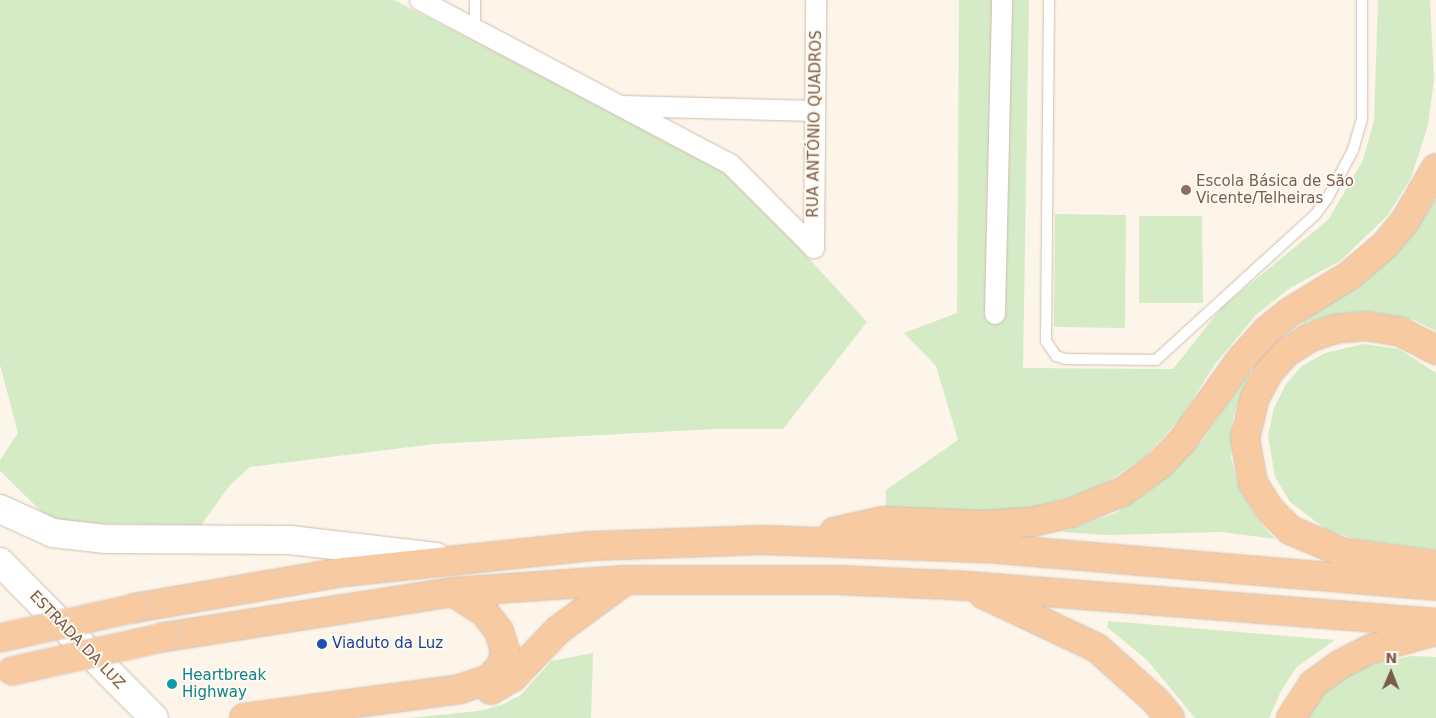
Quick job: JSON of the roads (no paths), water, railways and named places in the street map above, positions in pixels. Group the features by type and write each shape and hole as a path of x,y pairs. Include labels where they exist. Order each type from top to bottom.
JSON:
{"highway":[{"path":"805,541 859,524 882,521 983,524 1032,522 1071,514 1122,492 1159,465 1183,440 1242,358 1267,330 1290,312 1350,275 1385,245 1406,221 1436,168"},
{"path":"1436,350 1401,332 1367,326 1336,329 1309,338 1286,352 1261,385 1247,423 1245,445 1253,483 1268,509 1290,530 1342,552 1436,565"},
{"path":"0,638 135,608 335,574 592,546 805,541 986,548 1436,586"},
{"path":"460,689 483,692 503,685 558,630 626,580"},
{"path":"6,672 165,637 453,592 626,580 838,580 968,586 1436,623"},
{"path":"968,586 1097,648 1155,700 1170,718"},
{"path":"244,718 281,715 460,689 490,679 502,665 505,650 499,631 484,612 453,592"},
{"path":"1291,718 1314,684 1341,664 1371,649 1436,631"}],"main road":[{"path":"0,509 53,532 106,539 290,540 464,560"},
{"name":"ESTRADA DA LUZ","path":"0,562 154,718"}],"street":[{"path":"420,0 619,106 815,111"},
{"name":"RUA ANTÓNIO QUADROS","path":"619,106 730,164 814,248 816,0"},
{"path":"996,314 1002,0"}],"lane":[{"path":"475,0 475,29"},
{"path":"1049,0 1046,341 1056,356 1066,359 1147,360 1156,360 1316,215 1327,199 1353,150 1362,118 1362,0"}],"place":[{"name":"Escola Básica de São Vicente/Telheiras","path":"1186,190"},
{"name":"Viaduto da Luz","path":"322,644"},
{"name":"Heartbreak Highway","path":"172,684"}]}
